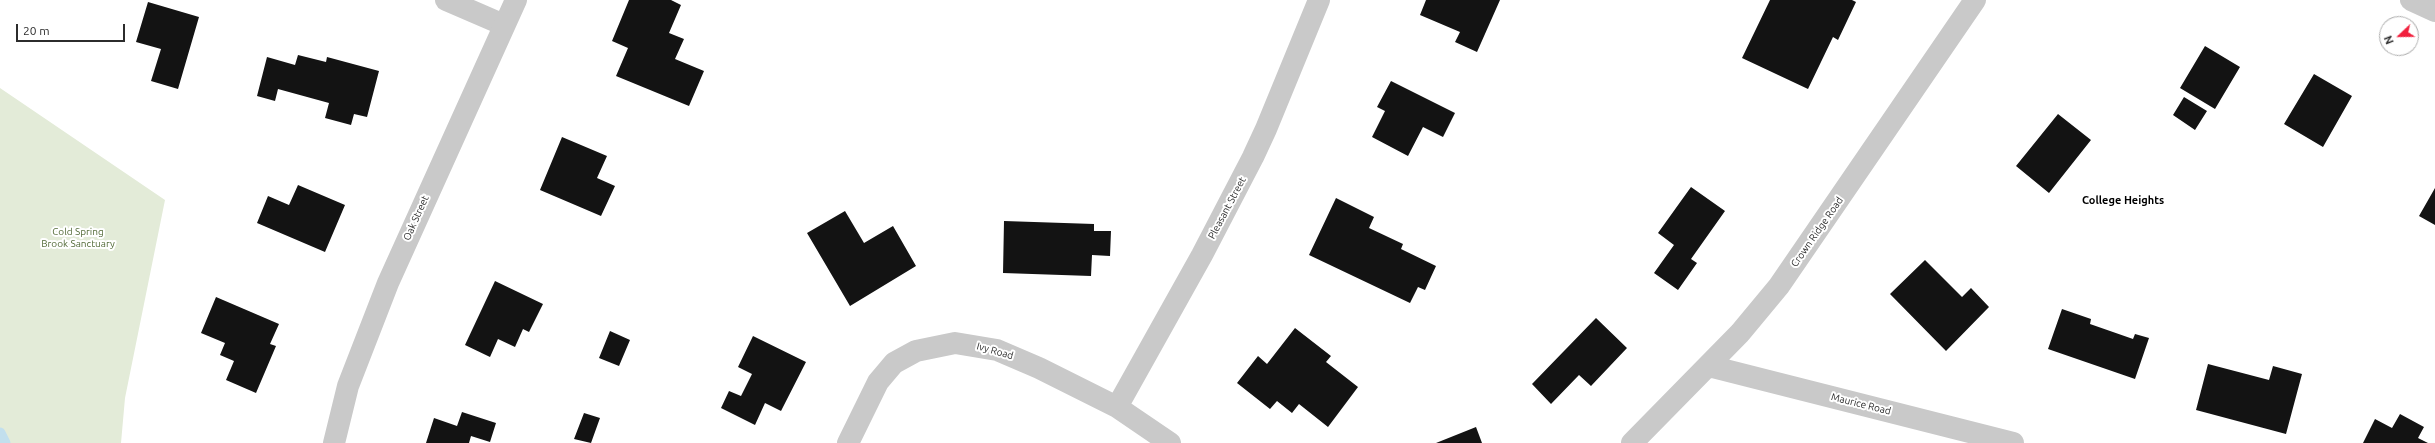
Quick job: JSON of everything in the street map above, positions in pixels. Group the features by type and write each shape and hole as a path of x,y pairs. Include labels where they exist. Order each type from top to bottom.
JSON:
{"street":[{"path":"446,0 504,25"},
{"name":"Oak Street","path":"334,443 348,386 388,283 516,0"},
{"name":"Pleasant Street","path":"1117,407 1202,255 1253,157 1319,0"},
{"name":"Crown Ridge Road","path":"1632,443 1709,366 1759,311 1797,262 1975,0"},
{"path":"2411,0 2435,11"},
{"name":"Ivy Road","path":"848,443 885,372 904,356 941,345 955,343 983,346 1010,355 1117,407 1170,443"},
{"name":"Maurice Road","path":"1709,366 2013,443"}],"green space":[{"name":"Cold Spring Brook Sanctuary","path":"0,88 165,200 125,398 121,443 0,443"}],"building":[{"path":"629,0 671,0 681,5 669,33 684,39 675,59 704,71 689,106 616,76 628,48 612,41"},
{"path":"1426,0 1500,0 1477,52 1455,42 1460,32 1420,15"},
{"path":"1770,0 1852,0 1856,2 1838,40 1833,37 1808,89 1742,58"},
{"path":"148,2 199,17 178,89 151,81 161,49 136,42"},
{"path":"2205,46 2240,67 2215,109 2180,88"},
{"path":"298,55 326,62 327,57 379,71 367,117 354,114 351,125 325,118 329,103 278,89 275,101 257,96 267,57 295,65"},
{"path":"2314,74 2352,96 2323,147 2284,124"},
{"path":"1391,81 1455,113 1443,137 1423,127 1408,156 1372,137 1385,111 1377,107"},
{"path":"2184,97 2207,111 2195,130 2173,115"},
{"path":"2058,114 2091,140 2049,193 2016,166"},
{"path":"562,137 607,156 597,178 615,186 601,216 540,190"},
{"path":"298,185 345,205 325,252 257,223 268,196 289,205"},
{"path":"1691,187 1725,211 1691,259 1697,263 1678,290 1654,273 1674,245 1658,233"},
{"path":"2435,188 2435,225 2419,216"},
{"path":"1336,198 1374,217 1369,228 1403,244 1401,249 1436,266 1425,290 1418,287 1410,303 1309,255"},
{"path":"845,211 864,243 893,226 916,266 850,306 807,233"},
{"path":"1004,221 1094,224 1094,231 1111,231 1110,256 1092,255 1091,276 1003,273"},
{"path":"1925,260 1962,297 1971,288 1989,307 1946,351 1890,294"},
{"path":"495,281 543,304 529,332 523,329 515,347 498,339 490,357 465,345"},
{"path":"216,297 279,324 270,344 276,346 256,393 226,380 234,361 220,355 225,343 201,333"},
{"path":"2062,309 2091,319 2090,324 2133,339 2135,334 2149,338 2135,379 2048,349"},
{"path":"1596,318 1627,348 1591,386 1579,375 1551,404 1532,384"},
{"path":"1295,328 1331,356 1326,362 1358,387 1328,427 1299,404 1292,413 1277,401 1270,409 1237,383 1258,356 1267,364"},
{"path":"610,331 630,340 619,366 599,358"},
{"path":"753,336 806,362 781,411 765,403 755,425 721,408 729,391 741,396 752,374 738,367"},
{"path":"2208,364 2269,380 2273,366 2302,374 2286,434 2196,410"},
{"path":"462,412 496,423 490,442 471,436 469,443 426,443 434,418 457,426"},
{"path":"584,413 600,418 591,443 574,439"},
{"path":"2400,414 2424,427 2418,438 2428,443 2363,443 2375,419 2392,428"},
{"path":"1476,427 1482,443 1436,443"}],"waterway":[{"path":"0,433 5,443"}],"district":[{"name":"College Heights","path":"2123,200"}]}
